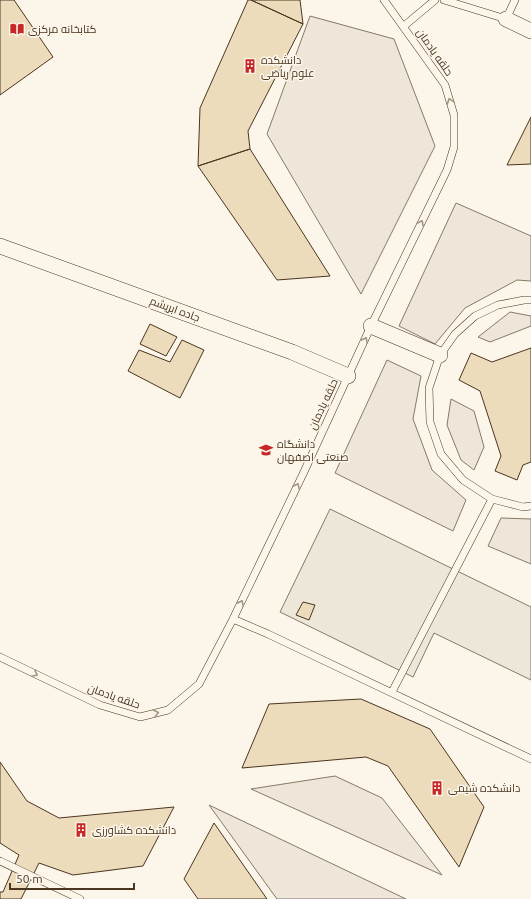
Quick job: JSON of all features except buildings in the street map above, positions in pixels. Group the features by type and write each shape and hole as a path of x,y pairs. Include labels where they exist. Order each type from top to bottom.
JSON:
{"street":[{"path":"506,19 531,31"},
{"name":"جاده ابریشم","path":"0,246 285,349 348,376"},
{"path":"371,326 440,355"}],"lane":[{"name":"حلقه یادمان","path":"0,657 100,705 140,717 168,710 199,684 233,619 303,474 371,326 447,170 454,147 454,115 445,85 384,0"},
{"path":"404,26 435,0"},
{"path":"444,0 506,19 515,0"},
{"path":"531,300 498,305 475,316 455,334 440,355 429,388 430,422 442,454 463,480 492,499 523,507 531,506"},
{"path":"392,692 492,499"},
{"path":"233,619 392,692 531,759"},
{"path":"0,861 80,899"}],"shaded area":[{"path":"310,16 394,39 435,146 361,294 267,134"},
{"path":"456,203 531,236 531,281 517,280 465,308 435,344 399,326"},
{"path":"510,312 531,316 531,326 490,342 478,337"},
{"path":"387,360 421,376 413,419 432,470 466,500 453,531 335,473"},
{"path":"451,399 474,411 484,447 474,470 461,460 447,425"},
{"path":"330,509 531,607 531,680 434,633 413,677 280,612"},
{"path":"501,518 531,519 531,564 488,546"},
{"path":"335,776 382,798 442,875 251,789"},
{"path":"209,805 406,899 277,899"}],"place":[{"name":"کتابخانه مرکزی","path":"17,29"},
{"name":"دانشکده علوم ریاضی","path":"250,66"},
{"name":"دانشگاه صنعتی اصفهان","path":"266,450"},
{"name":"دانشکده شیمی","path":"437,788"},
{"name":"دانشکده کشاورزی","path":"81,830"}]}
